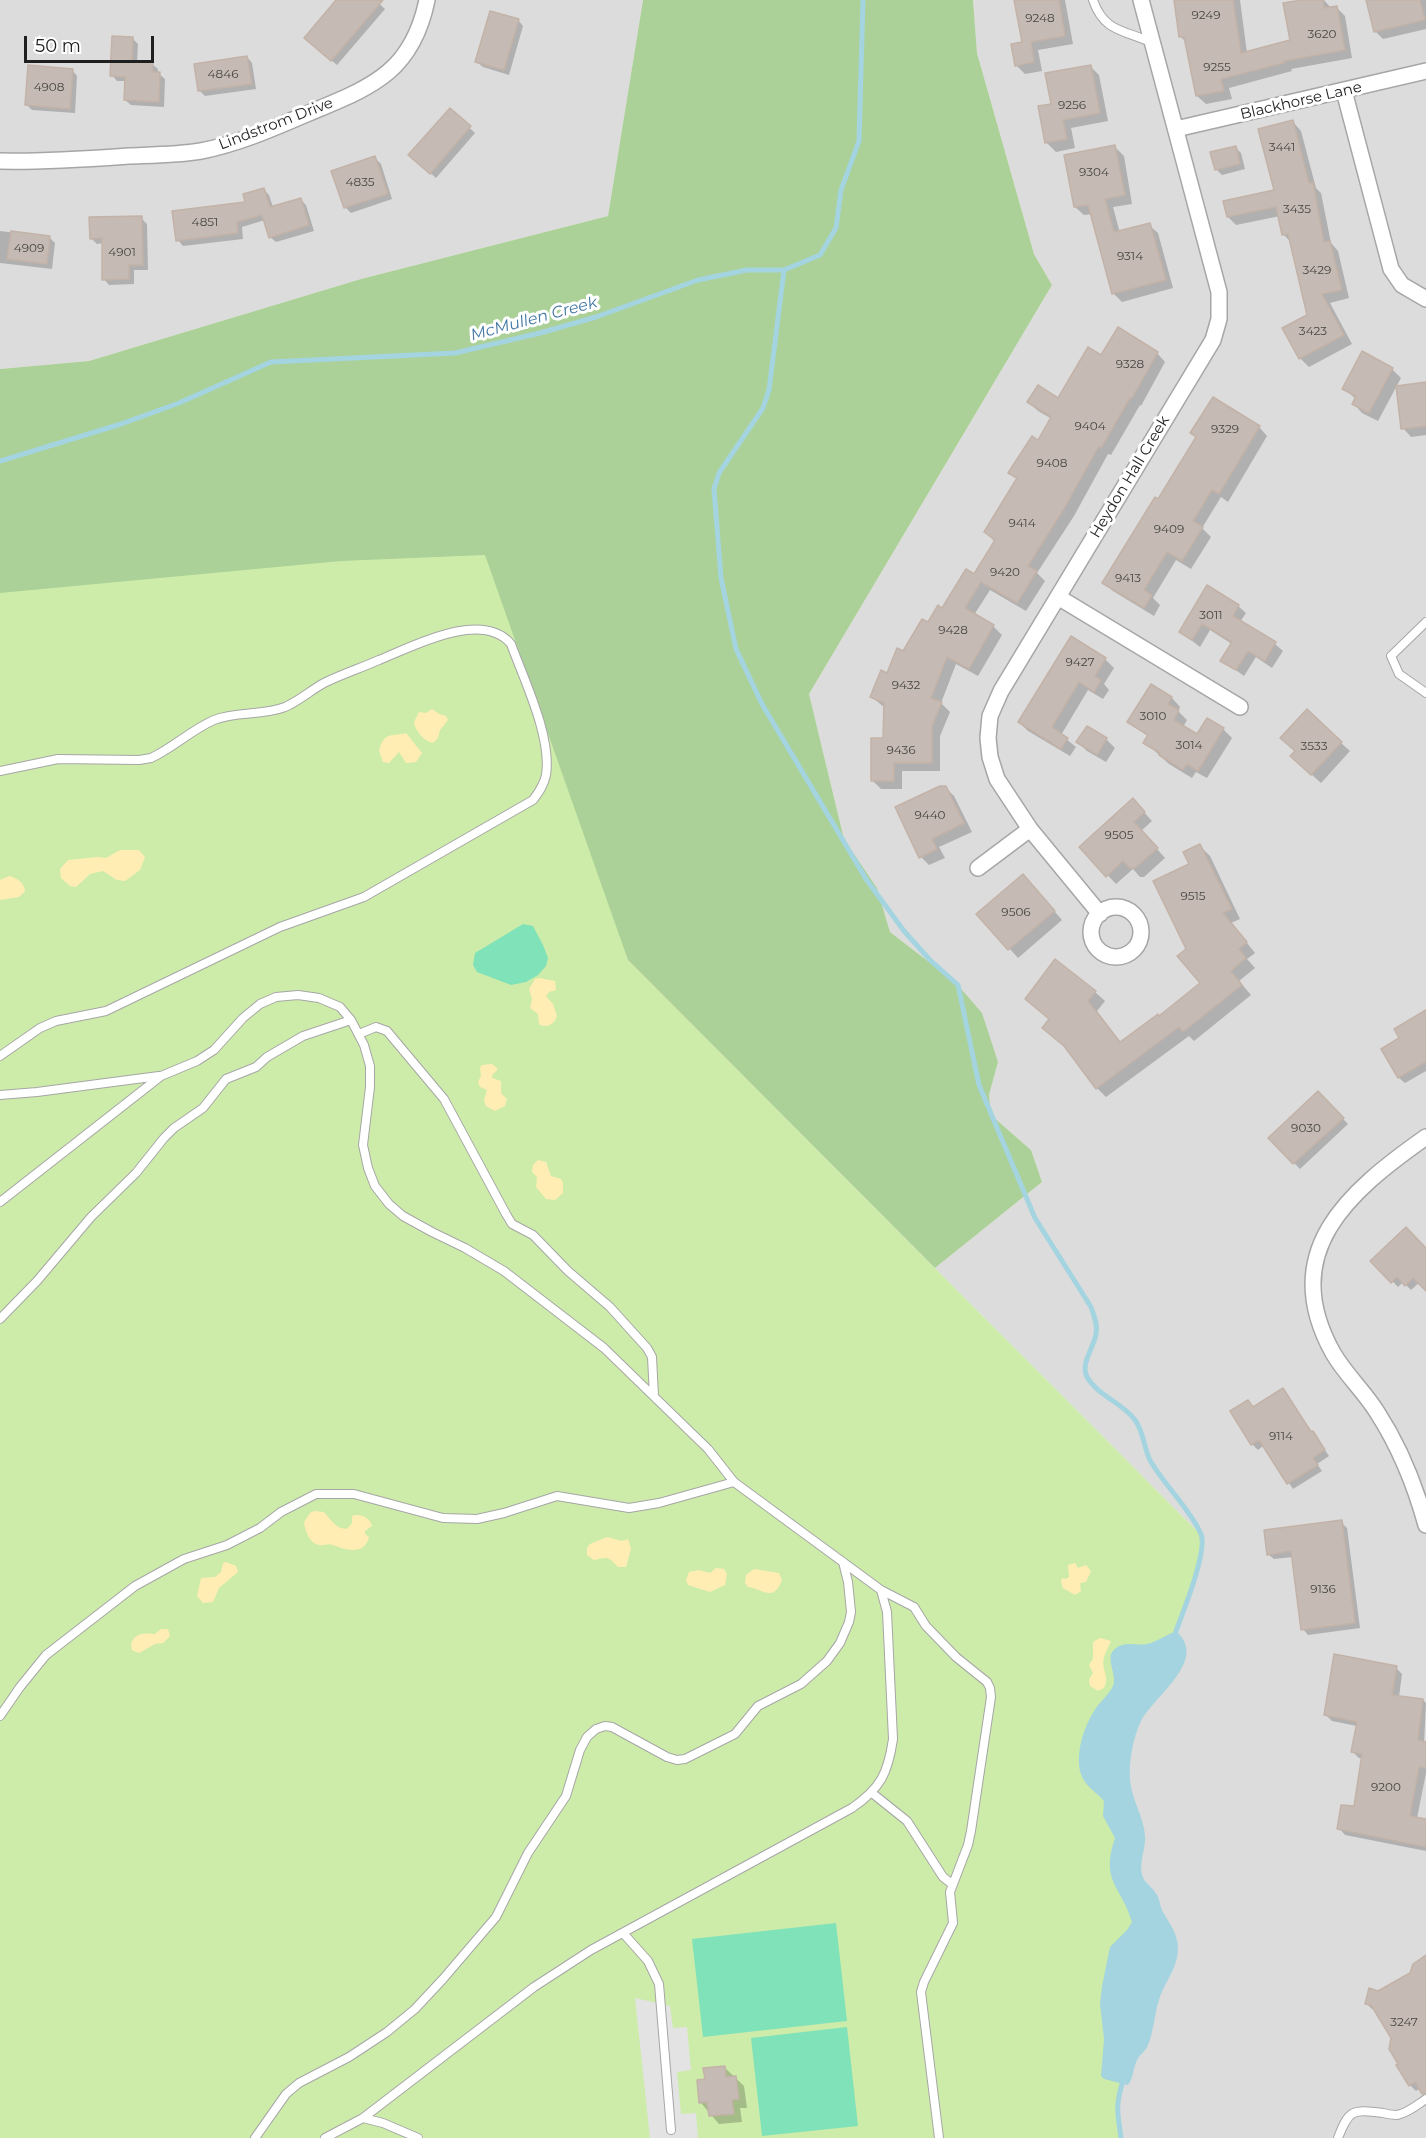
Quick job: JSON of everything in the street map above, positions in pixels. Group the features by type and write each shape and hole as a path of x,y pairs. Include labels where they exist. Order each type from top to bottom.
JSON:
{"street":[{"name":"Lindstrom Drive","path":"0,161 33,162 184,153 232,143 265,131 345,98 381,79 407,52 419,30 427,0"},
{"name":"Heydon Hall Creek","path":"1100,914 1030,828 997,778 990,757 988,738 990,716 1001,691 1213,340 1219,319 1219,292 1141,0"},
{"name":"Blackhorse Lane","path":"1176,129 1426,71"},
{"path":"1344,91 1391,269 1402,285 1426,299"},
{"path":"1058,597 1240,707"},
{"path":"978,868 1030,828"},
{"path":"1426,1137 1343,1206 1329,1226 1320,1246 1314,1267 1312,1289 1315,1311 1322,1332 1334,1355 1377,1413 1398,1449 1426,1525"}],"lane":[{"path":"1093,0 1098,15 1107,23 1117,30 1152,43"},
{"path":"1426,622 1391,656 1399,674 1426,693"},
{"path":"0,771 58,759 139,760 151,758 214,720 285,707 323,684 430,639 459,631 483,630 504,636 510,644 543,731 547,757 546,776 541,790 533,800 364,897 280,927 106,1011 56,1021 40,1028 0,1056"},
{"path":"0,1095 161,1076 197,1061 214,1050 243,1018 260,1004 276,998 298,995 319,998 340,1007 359,1034 370,1066 370,1087 363,1145 375,1186 389,1204 412,1221 504,1271 604,1348 708,1449 734,1482 881,1590 914,1607 926,1626 956,1657 987,1682 991,1696 971,1831 950,1892 953,1923 921,1992 939,2138"},
{"path":"0,1319 37,1281 91,1217 136,1173 164,1138 174,1128 203,1108 226,1079 256,1067 267,1057 303,1036 351,1020"},
{"path":"359,1034 376,1027 387,1031 429,1079 444,1099 512,1224 533,1235 568,1271 610,1307 647,1347 652,1357 654,1396"},
{"path":"0,1202 161,1076"},
{"path":"0,1716 46,1655 135,1586 184,1559 227,1545 316,1494 354,1494 443,1518 477,1519 556,1496 629,1508 659,1503 734,1482"},
{"path":"255,2138 286,2094 299,2083 349,2058 415,2009 496,1917 528,1853 566,1796 580,1750 587,1737 596,1729 605,1726 612,1727 667,1757 677,1760 685,1759 735,1734 764,1701 811,1677 840,1643 849,1622 851,1598 843,1562"},
{"path":"325,2138 363,2118 534,1988 591,1950 852,1808 872,1793 882,1779 890,1758 893,1738 886,1612 881,1590"},
{"path":"872,1793 907,1821 943,1877 952,1884"},
{"path":"623,1933 648,1960 659,1984 671,2130"},
{"path":"1338,2138 1345,2120 1354,2112 1368,2111 1396,2115 1426,2099"},
{"path":"363,2118 392,2126 418,2138"}],"shaded area":[{"path":"0,0 643,0 608,216 361,279 89,361 0,369"},
{"path":"973,0 1426,0 1426,2138 1121,2138 1117,2118 1117,2101 1122,2084 1136,1892 1115,1737 1176,1631 1199,1563 1202,1536 935,1268 1042,1182 1031,1150 991,1115 989,1095 998,1062 955,982 890,932 877,888 844,839 809,694 1052,285 1034,254 977,53"},
{"path":"635,1998 670,2006 673,2028 687,2027 691,2070 677,2072 681,2114 696,2113 698,2138 650,2138"}],"green space":[{"path":"643,0 973,0 977,53 1034,254 1052,285 809,694 844,839 877,888 890,932 955,982 982,1013 998,1062 989,1095 991,1115 1031,1150 1042,1182 935,1268 628,960 485,555 341,561 0,593 0,369 89,361 361,279 608,216"},
{"path":"458,363 628,960 1202,1536 1199,1563 1176,1631 1179,1658 1115,1737 1136,1892 1122,2084 1118,2105 1121,2138 0,2138 0,461"},
{"path":"523,924 533,926 548,958 546,966 538,975 526,982 511,985 477,972 473,965 475,953"},
{"path":"836,1923 847,2021 703,2037 692,1939"},
{"path":"847,2027 858,2126 762,2136 751,2038"}],"sand":[{"path":"432,709 446,716 448,720 433,743 421,735 414,722 419,712 426,713"},
{"path":"406,733 422,753 416,762 406,763 399,752 389,763 383,762 379,751 383,740 389,736"},
{"path":"120,850 139,850 145,857 140,870 125,881 117,880 103,871 90,874 76,887 70,886 61,878 60,869 68,860 106,858"},
{"path":"9,876 20,881 25,891 19,897 0,900 0,880"},
{"path":"535,979 555,981 556,990 549,992 546,996 553,1004 557,1016 547,1026 539,1024 538,1014 530,1008 532,999 529,989"},
{"path":"492,1064 497,1070 492,1078 501,1081 501,1093 507,1099 505,1106 495,1111 486,1106 484,1100 487,1090 480,1087 478,1082 482,1065"},
{"path":"538,1160 546,1162 551,1176 561,1179 563,1183 563,1193 555,1200 546,1199 536,1187 537,1177 532,1172 533,1165"},
{"path":"314,1511 324,1512 334,1524 343,1529 347,1529 352,1523 352,1516 364,1516 372,1526 365,1531 369,1537 367,1543 354,1550 343,1549 331,1544 316,1544 308,1536 304,1522"},
{"path":"607,1537 622,1541 628,1539 631,1549 626,1567 618,1567 608,1558 594,1560 587,1555 587,1548 590,1544"},
{"path":"223,1563 236,1566 238,1572 219,1588 213,1602 203,1603 197,1596 201,1578 215,1577 221,1572"},
{"path":"1075,1563 1078,1568 1086,1565 1091,1571 1086,1582 1080,1583 1081,1591 1075,1595 1063,1588 1061,1582 1062,1578 1069,1577 1068,1565"},
{"path":"716,1568 724,1569 727,1574 725,1585 710,1592 688,1585 686,1580 689,1572 699,1570 710,1573"},
{"path":"754,1569 779,1573 782,1580 779,1587 772,1593 768,1593 748,1587 745,1583 746,1575"},
{"path":"161,1629 168,1629 170,1636 163,1643 155,1644 139,1653 132,1650 131,1644 135,1637 155,1634"},
{"path":"1100,1638 1111,1641 1103,1662 1106,1683 1104,1688 1098,1691 1090,1686 1089,1680 1093,1673 1089,1665 1093,1659 1093,1642"}],"water":[{"path":"1176,1631 1185,1642 1186,1654 1183,1665 1141,1721 1134,1742 1130,1772 1131,1786 1145,1836 1141,1865 1142,1876 1157,1895 1174,1932 1178,1949 1175,1964 1159,2000 1148,2045 1137,2060 1128,2085 1104,2079 1101,2076 1104,2039 1100,2004 1110,1947 1132,1922 1111,1874 1111,1853 1115,1838 1103,1816 1104,1801 1085,1782 1081,1774 1079,1754 1087,1724 1113,1686 1112,1652 1123,1645 1150,1643"}],"building":[{"path":"336,0 383,0 331,61 304,38"},
{"path":"1014,0 1059,0 1065,36 1031,42 1034,62 1015,66 1011,44 1022,42"},
{"path":"1174,0 1233,0 1241,53 1290,40 1283,3 1323,0 1324,8 1337,6 1345,50 1284,61 1284,63 1221,79 1224,91 1196,96 1184,37 1179,37"},
{"path":"1366,0 1420,0 1425,20 1374,32"},
{"path":"490,11 519,19 504,70 475,62"},
{"path":"112,36 133,37 132,61 153,62 152,72 160,72 159,102 124,100 125,77 110,76"},
{"path":"247,56 252,84 198,91 194,64"},
{"path":"28,65 73,69 70,109 25,105"},
{"path":"1091,65 1100,113 1063,120 1067,139 1045,143 1038,106 1051,104 1045,73"},
{"path":"450,108 471,126 430,174 408,155"},
{"path":"1293,120 1309,183 1313,183 1324,242 1330,241 1342,290 1322,294 1344,335 1299,359 1282,328 1307,315 1288,234 1282,235 1276,207 1227,217 1223,201 1274,190 1258,129"},
{"path":"1115,145 1125,195 1105,199 1114,232 1150,223 1166,280 1112,294 1088,205 1074,207 1064,155"},
{"path":"1236,146 1240,164 1215,170 1210,152"},
{"path":"375,156 388,194 344,208 331,171"},
{"path":"264,188 270,207 301,198 309,225 269,238 262,215 237,222 238,233 176,241 172,211 245,202 243,194"},
{"path":"142,216 143,265 129,265 129,279 102,280 102,238 90,239 89,217"},
{"path":"11,231 50,236 47,264 7,259"},
{"path":"1118,327 1158,352 1028,566 1037,571 1017,603 981,582 965,608 994,625 969,669 947,657 931,698 942,702 932,726 932,763 894,763 894,781 871,781 871,738 883,738 884,703 870,697 881,670 887,673 897,648 903,651 922,619 928,622 938,605 942,608 966,569 974,574 995,540 984,532 1017,478 1008,473 1032,436 1038,440 1051,417 1027,402 1038,385 1058,398 1088,347 1101,355"},
{"path":"1362,351 1393,368 1369,413 1352,404 1356,396 1342,389"},
{"path":"1426,382 1426,426 1401,429 1396,386"},
{"path":"1213,397 1260,426 1219,494 1212,490 1193,521 1203,527 1182,561 1167,552 1144,590 1152,595 1144,608 1102,583 1155,497 1158,499 1196,437 1190,433"},
{"path":"1207,585 1239,605 1233,616 1276,642 1265,661 1248,651 1236,670 1220,661 1232,642 1202,624 1192,640 1179,632"},
{"path":"1071,636 1106,658 1095,676 1101,680 1094,692 1079,682 1052,727 1068,738 1061,749 1018,722"},
{"path":"1151,684 1172,697 1168,704 1179,710 1174,720 1197,734 1207,718 1224,728 1198,771 1187,764 1183,770 1159,755 1160,753 1143,743 1148,735 1127,722"},
{"path":"1307,709 1342,742 1311,775 1290,756 1295,751 1280,738"},
{"path":"1087,726 1107,738 1097,755 1076,742"},
{"path":"940,786 946,786 964,823 932,839 937,849 919,858 895,807"},
{"path":"1133,798 1145,812 1134,822 1158,848 1135,868 1130,868 1123,861 1106,877 1079,847"},
{"path":"1200,844 1232,909 1223,913 1247,942 1239,949 1246,958 1231,971 1242,985 1183,1032 1179,1027 1096,1089 1064,1046 1042,1028 1049,1019 1025,999 1055,959 1096,991 1088,1001 1120,1042 1158,1014 1159,1016 1200,983 1177,956 1186,949 1153,881 1189,864 1183,852"},
{"path":"1023,874 1055,911 1008,950 976,914"},
{"path":"1426,1010 1426,1062 1398,1078 1381,1049 1399,1038 1394,1029"},
{"path":"1318,1091 1344,1118 1293,1164 1268,1138"},
{"path":"1406,1227 1426,1248 1426,1291 1413,1278 1405,1286 1397,1277 1391,1283 1370,1261"},
{"path":"1283,1388 1325,1450 1313,1458 1318,1465 1287,1484 1259,1440 1251,1445 1230,1411 1248,1400 1253,1407"},
{"path":"1342,1520 1355,1623 1301,1630 1291,1551 1267,1555 1264,1530"},
{"path":"1334,1654 1397,1666 1392,1695 1423,1699 1418,1740 1426,1742 1426,1768 1419,1767 1410,1816 1426,1819 1426,1847 1337,1829 1341,1805 1354,1806 1362,1754 1351,1752 1357,1722 1324,1715"},
{"path":"1426,1955 1426,2093 1422,2094 1415,2082 1409,2086 1389,2049 1391,2038 1371,2005 1365,2004 1369,1988 1378,1991 1410,1973 1413,1964"},
{"path":"725,2066 726,2077 736,2076 739,2099 732,2100 734,2114 709,2116 707,2102 699,2103 697,2080 705,2079 703,2068"}],"waterway":[{"name":"McMullen Creek","path":"0,461 121,424 179,403 271,362 455,353 596,317 698,280 747,270 784,270 820,255 836,228 841,190 859,141 863,0"},
{"path":"784,270 769,390 763,408 719,473 714,489 721,578 736,649 762,704 866,879 904,931 930,960 958,985 979,1085 1035,1218 1091,1307 1096,1331 1086,1361 1087,1377 1097,1389 1135,1420 1151,1462 1190,1515 1201,1534 1201,1554 1198,1567 1176,1631"},
{"path":"1121,2138 1118,2105 1122,2084"}]}
